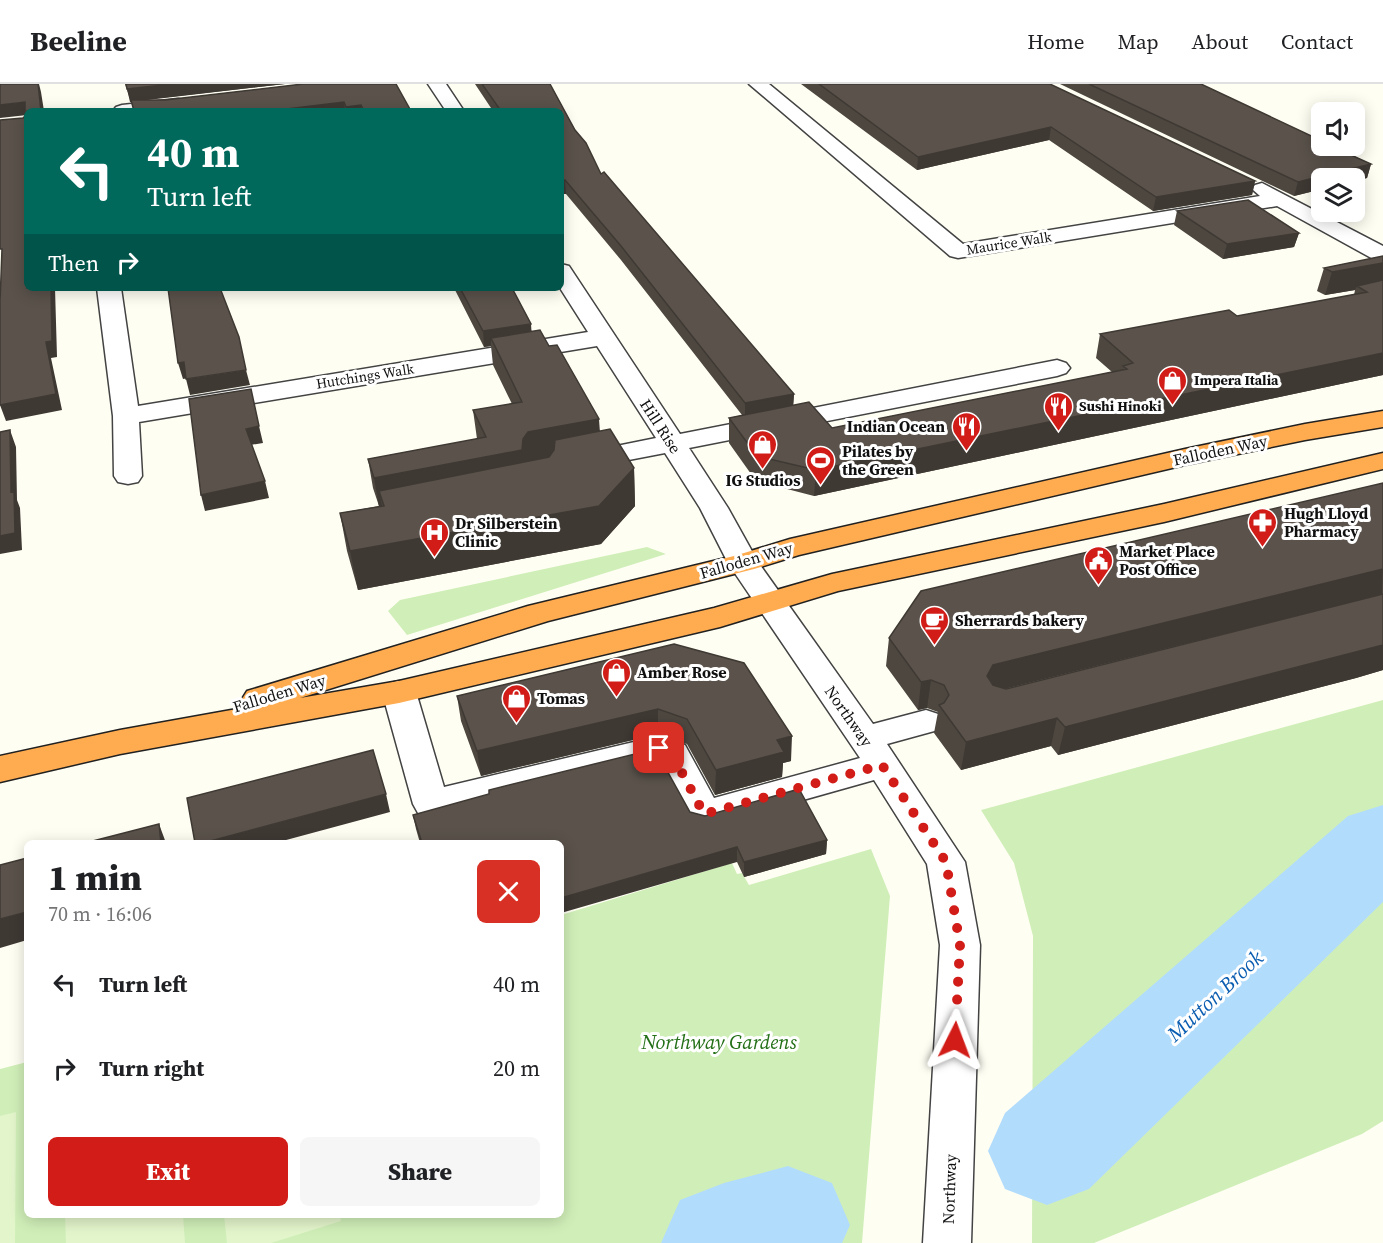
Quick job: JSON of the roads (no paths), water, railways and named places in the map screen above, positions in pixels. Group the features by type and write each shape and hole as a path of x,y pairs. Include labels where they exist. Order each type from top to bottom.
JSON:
{"highway":[{"name":"Falloden Way","path":"0,769 120,742 399,692 720,617 790,548 890,523 1185,457 1305,432 1383,419"},
{"name":"Falloden Way","path":"120,742 539,613 757,582 856,577 1164,513 1383,461"}],"street":[{"path":"437,84 453,108"},
{"name":"Maurice Walk","path":"758,84 958,251 1281,199"},
{"path":"148,108 190,103"},
{"path":"1239,179 1281,199 1383,255"},
{"name":"Hill Rise","path":"564,276 714,508 757,582"},
{"path":"109,291 126,416 129,476"},
{"name":"Hutchings Walk","path":"126,416 604,337"},
{"path":"552,467 1057,368"},
{"name":"Northway","path":"757,582 946,862 960,945 947,1243"},
{"path":"399,692 431,804 659,748 672,754 704,814 873,751 926,722"}],"waterway":[{"name":"Mutton Brook","path":"1047,1151 1383,842"},
{"name":"Mutton Brook","path":"724,1243 788,1225"}],"place":[{"name":"Impera Italia","path":"1173,406"},
{"name":"Sushi Hinoki","path":"1058,432"},
{"name":"Indian Ocean","path":"966,452"},
{"name":"IG Studios","path":"763,470"},
{"name":"Pilates by the Green","path":"821,486"},
{"name":"Hugh Lloyd Pharmacy","path":"1263,548"},
{"name":"Dr Silberstein Clinic","path":"434,558"},
{"name":"Market Place Post Office","path":"1098,586"},
{"name":"Sherrards bakery","path":"934,646"},
{"name":"Amber Rose","path":"616,698"},
{"name":"Tomas","path":"516,724"}],"park label":[{"name":"Northway Gardens","path":"719,1042"}]}
